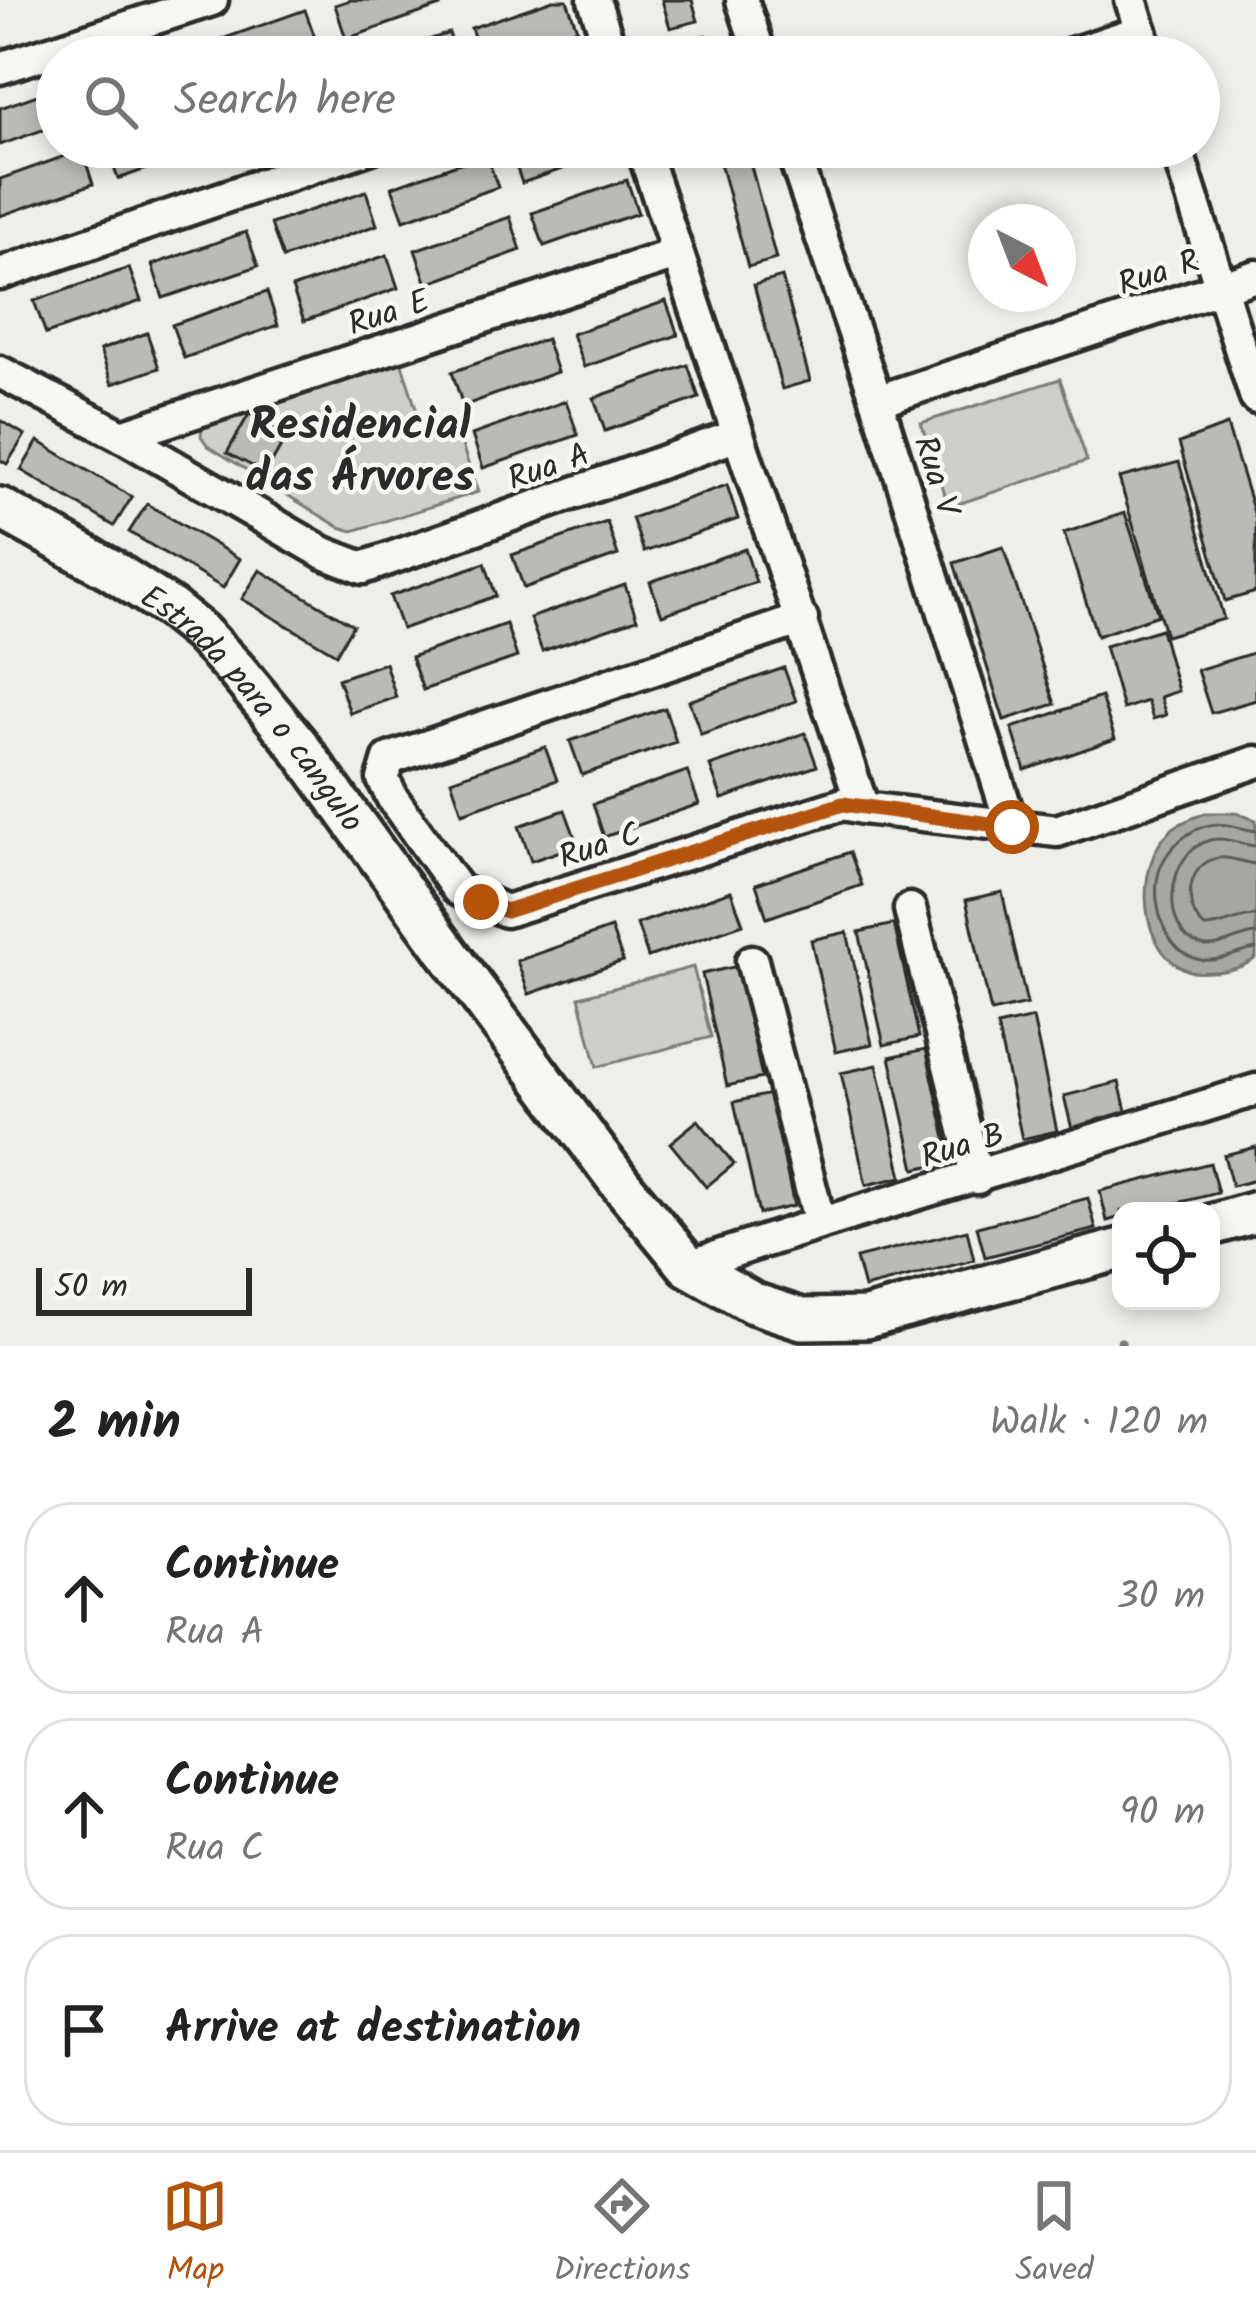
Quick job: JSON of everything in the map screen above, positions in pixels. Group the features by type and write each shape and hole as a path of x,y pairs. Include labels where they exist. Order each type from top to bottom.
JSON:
{"street":[{"path":"100,36 212,0"},
{"path":"594,0 606,36"},
{"path":"742,0 754,36"},
{"path":"1131,0 1142,36"},
{"path":"0,68 36,56"},
{"path":"0,274 309,168"},
{"path":"649,168 863,808 1057,831 1256,762"},
{"name":"Rua V","path":"799,168 1012,827"},
{"path":"1183,168 1256,398"},
{"name":"Rua E","path":"122,436 676,254"},
{"name":"Rua R","path":"877,401 1256,277"},
{"name":"Rua A","path":"0,372 122,436 324,553 363,568 738,436"},
{"name":"Estrada para o cangulo","path":"0,508 170,608 236,670 298,745 456,964 688,1266"},
{"path":"413,906 458,890 393,799 383,779 389,759 802,619"},
{"name":"Rua C","path":"458,890 506,911 843,804 863,808"},
{"path":"910,909 977,1178"},
{"path":"752,962 820,1223"},
{"name":"Rua B","path":"688,1266 1256,1090"},
{"path":"1220,1222 1256,1212"},
{"path":"688,1266 753,1303 802,1319 866,1318 1112,1252"}],"shaded area":[{"path":"401,361 424,434 456,428 478,492 353,531 339,527 208,446 201,436 202,425"},
{"path":"1060,379 1087,461 949,507 921,423"},
{"path":"693,967 711,1037 597,1067 579,997"}],"water":[{"path":"1205,813 1236,813 1256,820 1256,958 1218,972 1193,972 1174,963 1151,929 1147,908 1146,886 1159,845 1174,827"}],"building":[{"path":"350,0 438,0 440,6 345,36 335,5"},
{"path":"553,0 567,0 577,29 557,36 474,36 471,28"},
{"path":"662,0 692,0 698,21 670,28"},
{"path":"305,10 314,36 231,36"},
{"path":"36,95 36,132 0,145 0,108"},
{"path":"36,166 88,168 93,184 0,216 0,179"},
{"path":"114,168 149,168 118,179"},
{"path":"446,168 491,168 498,187 404,220 392,187"},
{"path":"517,168 565,168 522,183"},
{"path":"721,168 752,168 776,259 748,267"},
{"path":"627,180 638,213 544,246 532,213"},
{"path":"366,191 377,225 283,258 271,224"},
{"path":"510,217 521,250 427,284 415,250"},
{"path":"246,232 258,266 163,298 152,265"},
{"path":"387,255 398,288 304,321 292,288"},
{"path":"129,268 141,301 46,334 34,301"},
{"path":"782,277 810,381 782,389 754,285"},
{"path":"267,292 278,325 184,358 172,325"},
{"path":"666,301 678,335 584,367 572,334"},
{"path":"147,333 159,368 112,384 100,350"},
{"path":"546,339 557,372 463,406 452,372"},
{"path":"688,365 699,398 605,431 594,398"},
{"path":"566,401 578,435 483,468 472,435"},
{"path":"249,414 288,434 266,473 227,453"},
{"path":"0,420 25,435 7,464 0,460"},
{"path":"1227,425 1256,519 1256,592 1225,601 1179,443"},
{"path":"38,441 132,497 114,526 21,470"},
{"path":"1179,462 1224,619 1166,636 1119,478"},
{"path":"727,485 738,519 644,552 632,518"},
{"path":"147,504 240,559 223,588 129,532"},
{"path":"1125,513 1158,615 1097,636 1064,533"},
{"path":"607,522 618,555 524,588 512,555"},
{"path":"1003,547 1055,704 1004,720 954,563"},
{"path":"745,549 756,582 662,615 650,582"},
{"path":"485,563 496,596 402,629 390,596"},
{"path":"260,570 353,625 336,654 242,599"},
{"path":"625,585 637,619 542,651 530,618"},
{"path":"506,624 517,657 423,690 411,657"},
{"path":"1161,629 1178,691 1160,697 1166,715 1153,719 1147,701 1123,709 1105,646"},
{"path":"1256,652 1256,700 1211,713 1197,670"},
{"path":"385,663 396,697 350,713 338,679"},
{"path":"784,668 796,701 701,734 689,701"},
{"path":"1101,697 1115,739 1025,770 1012,728"},
{"path":"665,708 676,742 582,775 570,741"},
{"path":"805,733 817,766 722,799 710,766"},
{"path":"545,747 557,780 462,813 451,780"},
{"path":"687,771 699,804 604,837 593,804"},
{"path":"565,810 578,845 531,861 519,826"},
{"path":"850,852 862,885 767,918 756,884"},
{"path":"731,891 743,924 648,957 637,924"},
{"path":"1002,892 1027,1004 991,1012 966,900"},
{"path":"894,924 919,1037 884,1045 859,932"},
{"path":"611,928 623,961 529,994 517,961"},
{"path":"847,932 872,1044 836,1052 811,940"},
{"path":"738,966 762,1078 727,1086 702,974"},
{"path":"1033,1018 1057,1131 1022,1139 997,1026"},
{"path":"926,1049 951,1161 915,1169 890,1057"},
{"path":"877,1065 902,1177 866,1185 841,1073"},
{"path":"1119,1082 1127,1115 1072,1129 1064,1096"},
{"path":"770,1094 794,1206 759,1214 734,1102"},
{"path":"698,1120 734,1164 706,1187 670,1143"},
{"path":"1256,1147 1256,1180 1232,1186 1224,1155"},
{"path":"1210,1163 1218,1193 1182,1202 1112,1202 1112,1220 1107,1221 1100,1191"},
{"path":"1088,1198 1096,1229 985,1257 977,1227"},
{"path":"967,1230 974,1260 864,1288 856,1258"}],"district":[{"name":"Residencial das Árvores","path":"360,449"}],"route":[{"path":"481,902 506,911 843,804 1012,827"}]}
